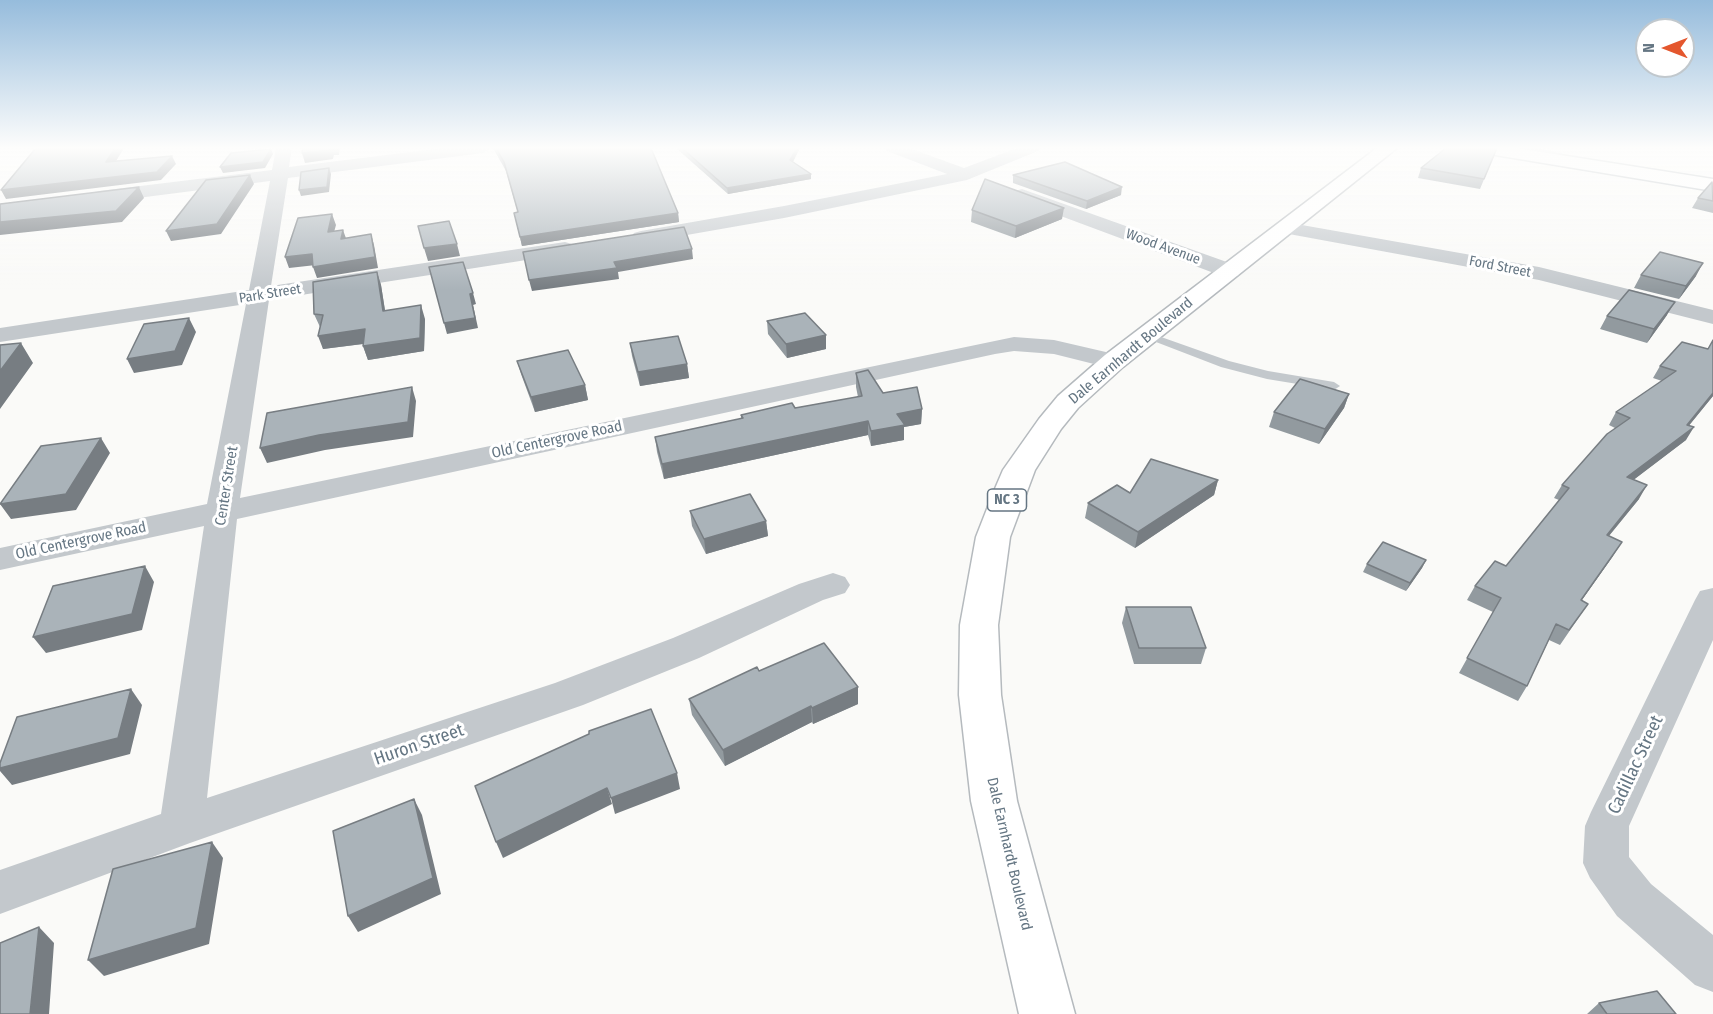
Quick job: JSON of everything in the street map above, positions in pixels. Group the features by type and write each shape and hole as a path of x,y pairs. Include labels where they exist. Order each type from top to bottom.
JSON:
{"main road":[{"name":"Dale Earnhardt Boulevard","path":"1047,1014 994,801 980,695 980,625 993,537 1019,470 1049,425 1068,402 1114,361 1327,195"}],"street":[{"path":"80,199 99,195"},
{"name":"Center Street","path":"182,826 222,511 275,195"},
{"path":"623,239 784,212 863,195"},
{"name":"Wood Avenue","path":"1024,195 1230,271"},
{"name":"Ford Street","path":"1285,228 1539,274 1713,317"},
{"name":"Park Street","path":"0,335 588,245"},
{"name":"Old Centergrove Road","path":"0,559 995,347 1014,344 1054,347 1114,361"},
{"name":"Huron Street","path":"0,892 182,826 569,694 687,648 833,585"},
{"name":"Cadillac Street","path":"1712,605 1607,826 1606,863 1634,900 1713,968"}],"lane":[{"path":"1147,335 1225,364 1267,375 1334,386"}],"building":[{"path":"71,195 131,195 116,211 0,222 0,204"},
{"path":"194,195 236,195 217,224 166,231"},
{"path":"513,195 671,195 678,213 520,237 514,213 518,212"},
{"path":"978,195 1029,195 1064,208 1016,226 972,210"},
{"path":"1071,195 1101,195 1087,201"},
{"path":"1700,195 1713,195 1713,201 1698,198"},
{"path":"332,214 328,232 343,230 341,239 371,234 375,257 313,267 312,254 285,257 298,218"},
{"path":"449,221 457,244 424,248 418,226"},
{"path":"684,227 692,249 614,262 617,268 529,280 523,252"},
{"path":"1660,252 1703,263 1686,286 1641,275"},
{"path":"463,262 473,293 470,294 475,318 444,323 429,267"},
{"path":"377,272 383,311 421,305 420,338 363,346 365,329 318,336 323,315 314,314 313,282"},
{"path":"1629,290 1675,302 1654,329 1607,316"},
{"path":"805,313 826,335 786,344 767,321"},
{"path":"189,318 175,351 127,359 144,324"},
{"path":"678,336 687,364 638,372 630,343"},
{"path":"1713,340 1713,393 1687,425 1694,427 1627,477 1647,485 1607,535 1622,542 1581,600 1588,604 1569,630 1556,624 1527,686 1467,658 1501,598 1475,586 1495,561 1506,566 1569,488 1562,485 1607,434 1630,418 1616,412 1676,371 1660,366 1682,342 1708,349"},
{"path":"21,343 0,371 0,345"},
{"path":"568,350 585,385 531,397 517,361"},
{"path":"868,370 883,393 917,387 922,409 897,414 905,425 871,431 868,421 662,464 655,437 743,418 741,415 792,403 795,408 862,396 856,373"},
{"path":"1300,379 1349,394 1325,429 1274,412"},
{"path":"412,387 408,422 319,435 260,448 267,413"},
{"path":"101,438 66,494 0,504 41,446"},
{"path":"1151,459 1218,480 1138,532 1088,503 1117,485 1130,493"},
{"path":"750,494 766,521 704,539 690,511"},
{"path":"1383,542 1426,560 1410,583 1367,564"},
{"path":"145,566 132,614 33,637 53,586"},
{"path":"1126,607 1191,607 1206,648 1139,648"},
{"path":"824,643 858,687 812,708 811,706 723,750 689,699 757,667 759,671"},
{"path":"131,689 118,738 0,768 17,717"},
{"path":"651,709 677,773 611,798 607,788 496,842 475,786 589,734 589,731"},
{"path":"414,799 433,878 348,916 333,831"},
{"path":"212,842 196,928 88,960 113,869"},
{"path":"39,927 30,1014 0,1014 0,943"},
{"path":"1657,991 1676,1014 1607,1014 1599,1003"}]}
